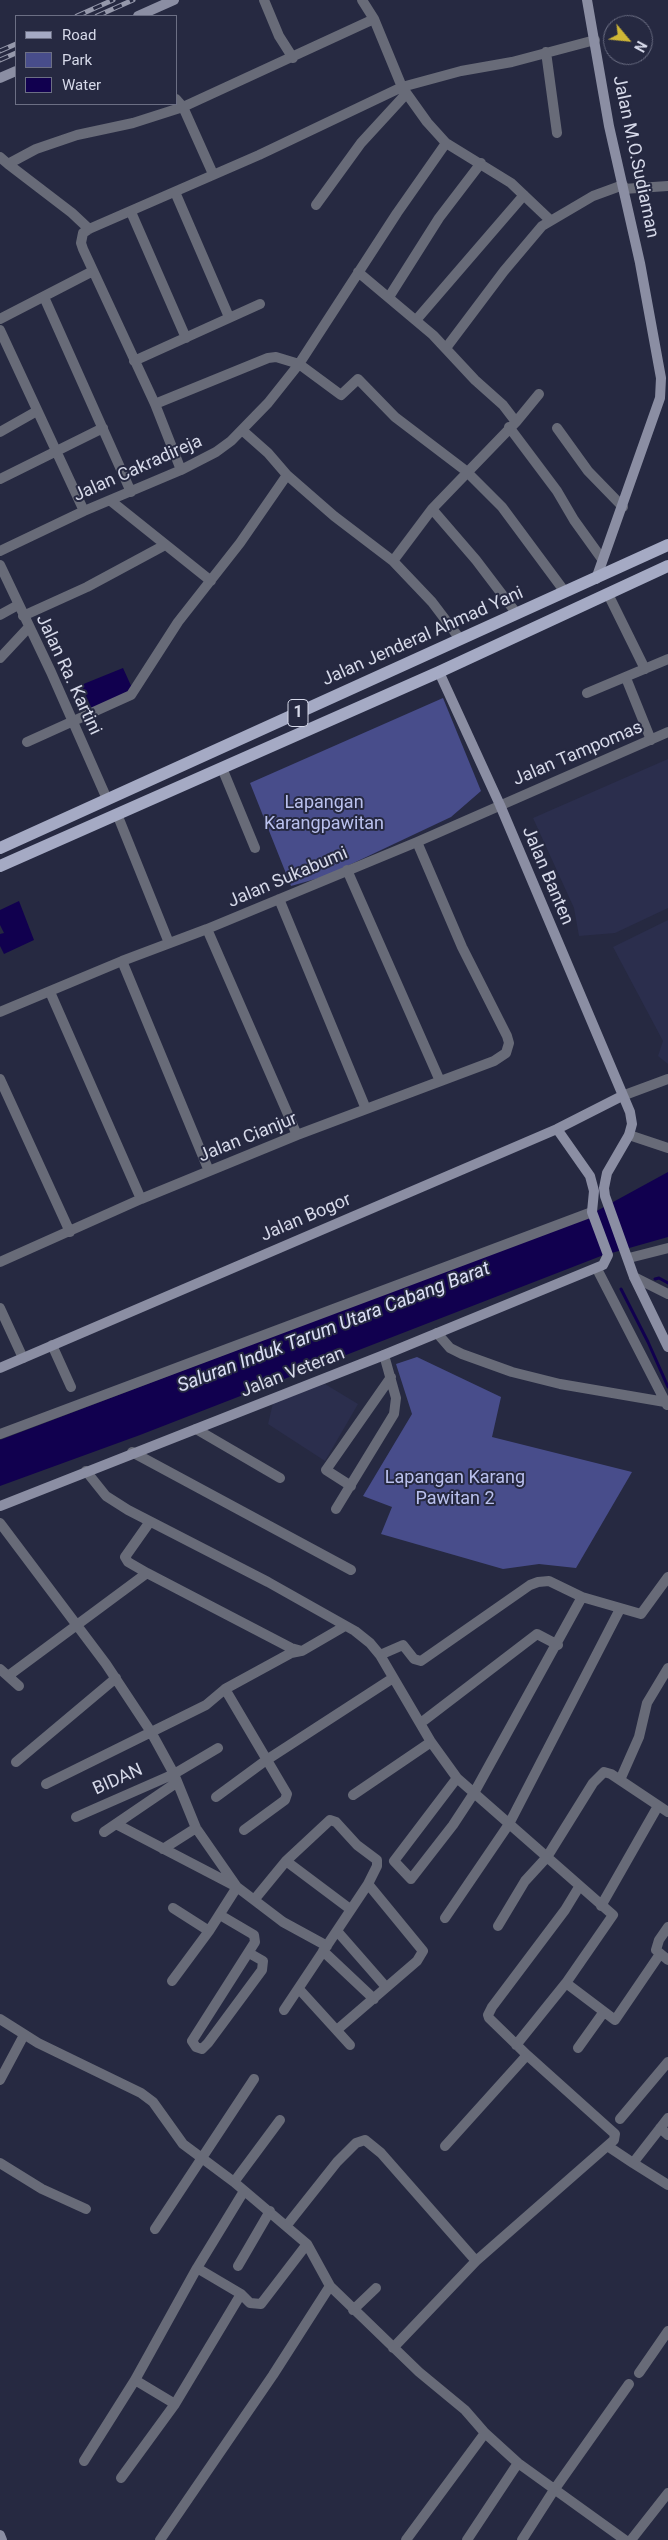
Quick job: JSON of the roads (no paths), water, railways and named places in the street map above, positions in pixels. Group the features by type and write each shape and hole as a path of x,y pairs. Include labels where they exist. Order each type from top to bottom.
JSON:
{"main road":[{"name":"Jalan Jenderal Ahmad Yani","path":"0,848 668,545"},
{"name":"Jalan Jenderal Ahmad Yani","path":"0,866 438,672 668,566"}],"street":[{"path":"140,15 174,0"},
{"path":"264,0 280,36 293,58"},
{"path":"362,0 374,19 404,90 446,143 509,182 550,220"},
{"name":"Jalan M.O.Sudiaman","path":"587,0 596,40 609,126 661,378 660,398 596,579"},
{"path":"213,174 180,103 293,58 374,19"},
{"path":"181,470 155,404 81,243 84,233 89,229 404,90 596,40"},
{"path":"546,52 558,133"},
{"path":"0,78 15,71"},
{"path":"316,205 361,143 404,90"},
{"path":"8,164 36,149 77,135 133,123 175,105"},
{"name":"Jalan Cakradireja","path":"0,551 84,511 112,501 181,470 216,452 242,430 299,364 358,272 446,143"},
{"path":"0,157 89,229"},
{"path":"389,297 439,218 481,163"},
{"path":"446,348 504,271 550,220 593,196 623,187 668,186"},
{"path":"175,192 229,317"},
{"path":"417,319 524,195"},
{"path":"131,212 186,338"},
{"path":"0,319 94,271"},
{"path":"358,272 417,319 474,380 503,405 513,424 558,491 574,520 602,559"},
{"path":"44,296 130,492"},
{"path":"134,361 260,304"},
{"path":"0,330 84,511"},
{"path":"155,404 268,358 276,357 299,364 341,395 355,380 360,380 395,417 466,471 518,526 565,592"},
{"path":"393,560 432,509 539,394"},
{"path":"0,432 37,410"},
{"path":"0,479 103,428"},
{"path":"557,428 588,471 622,507"},
{"path":"242,430 268,453 287,475 334,516 393,560 432,602 460,640"},
{"path":"27,742 131,695 178,622 212,581 287,475"},
{"path":"112,501 165,546 212,581"},
{"path":"432,509 476,560 517,614"},
{"path":"23,616 87,587 165,546"},
{"name":"Jalan Ra. Kartini","path":"0,565 51,672 107,799"},
{"path":"608,594 646,669"},
{"path":"0,615 18,606"},
{"path":"0,658 28,627"},
{"path":"587,693 668,659"},
{"name":"Jalan Banten","path":"438,672 500,805 622,1096 632,1124 629,1135"},
{"path":"626,678 651,740"},
{"name":"Jalan Tampomas","path":"500,805 668,732"},
{"path":"222,768 255,848"},
{"name":"Jalan Sukabumi","path":"0,1012 122,961 207,929 417,842 500,805"},
{"path":"117,814 170,943"},
{"name":"Jalan Cianjur","path":"0,1262 140,1199 296,1135 494,1061 508,1049 507,1036 462,946 417,842"},
{"path":"347,870 440,1081"},
{"path":"279,899 366,1109"},
{"path":"207,929 296,1135"},
{"path":"122,961 209,1171"},
{"path":"50,992 140,1199"},
{"path":"0,1079 70,1232"},
{"path":"622,1096 668,1079"},
{"name":"Jalan Bogor","path":"0,1368 557,1128 622,1096"},
{"path":"557,1128 590,1176 594,1191 592,1212 608,1255 603,1265 596,1269 667,1405"},
{"path":"668,1148 629,1135 607,1173 604,1188 628,1254 634,1277 668,1347"},
{"path":"0,1434 592,1212"},
{"path":"628,1254 666,1251"},
{"name":"Jalan Veteran","path":"0,1506 132,1452 196,1429 384,1355 596,1269"},
{"path":"634,1277 668,1294"},
{"path":"0,1308 23,1358"},
{"path":"437,1333 450,1348 512,1372 560,1384 667,1405"},
{"path":"52,1346 71,1387"},
{"path":"336,1509 394,1414 396,1398 384,1355"},
{"path":"351,1486 326,1470 391,1377"},
{"path":"196,1429 280,1478"},
{"path":"132,1452 350,1570"},
{"path":"86,1471 106,1496 149,1522 268,1582 345,1626 370,1643 380,1655 456,1778 612,1915 566,1983 516,2045"},
{"path":"149,1522 125,1557 128,1562 291,1648 302,1651"},
{"path":"0,1523 116,1678 151,1732 175,1779 196,1828 237,1887"},
{"path":"19,1686 4,1672 77,1625 146,1572"},
{"path":"380,1655 403,1645 414,1659 421,1661 530,1584 549,1581 582,1597 620,1609 644,1612 668,1578"},
{"path":"456,1778 394,1861 411,1879 474,1793 558,1645 582,1597"},
{"path":"445,1918 509,1824 620,1609"},
{"path":"46,1784 206,1705 224,1689 291,1653 302,1651 345,1626"},
{"path":"422,1722 537,1634 558,1645"},
{"path":"620,1780 639,1737 647,1704 668,1668"},
{"path":"16,1762 116,1678"},
{"path":"216,1797 265,1761 393,1678"},
{"path":"224,1689 265,1761 287,1794 286,1797 244,1830"},
{"path":"353,1795 432,1742"},
{"path":"104,1832 218,1748"},
{"path":"498,1926 525,1882 547,1857 598,1776 604,1772 611,1774 668,1812"},
{"name":"BIDAN","path":"76,1817 175,1779"},
{"path":"600,1906 658,1806"},
{"path":"254,1900 286,1861 330,1820 333,1820 357,1845 377,1860 377,1866 368,1884 284,2010"},
{"path":"116,1824 237,1887 284,1922 325,1949 374,1999"},
{"path":"163,1849 196,1828"},
{"path":"286,1861 350,1909"},
{"path":"338,2029 417,1962 423,1951 368,1884"},
{"path":"172,1981 210,1931 237,1887"},
{"path":"393,2348 476,2261 508,2231 609,2147 614,2140 614,2134 489,2018 489,2012 565,1910 579,1887"},
{"path":"173,1908 210,1931"},
{"path":"220,1915 254,1935 255,1942 192,2041 196,2047 202,2050 262,1970 262,1961 249,1953"},
{"path":"566,1983 614,2020 664,1957 656,1950 658,1940 668,1927"},
{"path":"337,1931 386,1987"},
{"path":"299,1989 338,2029 350,2045"},
{"path":"578,2048 603,2013"},
{"path":"0,2018 24,2035 141,2093 153,2102 183,2144 244,2190 307,2244 330,2286 393,2348 465,2410 485,2434 518,2463 625,2540"},
{"path":"0,2080 24,2035"},
{"path":"445,2146 527,2055"},
{"path":"620,2119 668,2062"},
{"path":"155,2229 254,2079"},
{"path":"633,2163 664,2132 668,2118"},
{"path":"234,2182 280,2120"},
{"path":"287,2225 337,2162 356,2143 365,2140 381,2153 476,2261"},
{"path":"609,2147 668,2185"},
{"path":"0,2163 42,2189 86,2209"},
{"path":"84,2461 135,2380 197,2268 244,2190"},
{"path":"238,2266 270,2211"},
{"path":"197,2268 242,2294 250,2303 261,2304 307,2244"},
{"path":"160,2540 273,2375 330,2286"},
{"path":"353,2310 376,2288"},
{"path":"121,2478 175,2404 242,2294"},
{"path":"639,2373 668,2331"},
{"path":"135,2380 175,2404"},
{"path":"522,2540 554,2490 629,2384"},
{"path":"406,2540 485,2434"},
{"path":"467,2540 518,2463"},
{"path":"631,2540 668,2493"},
{"path":"0,2535 2,2540"}],"water":[{"path":"123,668 133,690 92,709 81,685"},
{"path":"19,901 34,940 4,954 0,946 0,934 4,933 0,925 0,910"},
{"name":"Saluran Induk Tarum Utara Cabang Barat","path":"668,1172 668,1237 601,1256 140,1435 0,1486 0,1440 582,1219"}],"waterway":[{"path":"655,1279 659,1278 668,1283"},
{"path":"621,1289 668,1387"}],"railway":[{"path":"79,15 113,0"},
{"path":"99,15 133,0"},
{"path":"0,51 15,44"},
{"path":"0,60 15,53"}],"park label":[{"name":"Lapangan Karangpawitan","path":"324,813"},
{"name":"Lapangan Karang Pawitan 2","path":"455,1488"}]}
